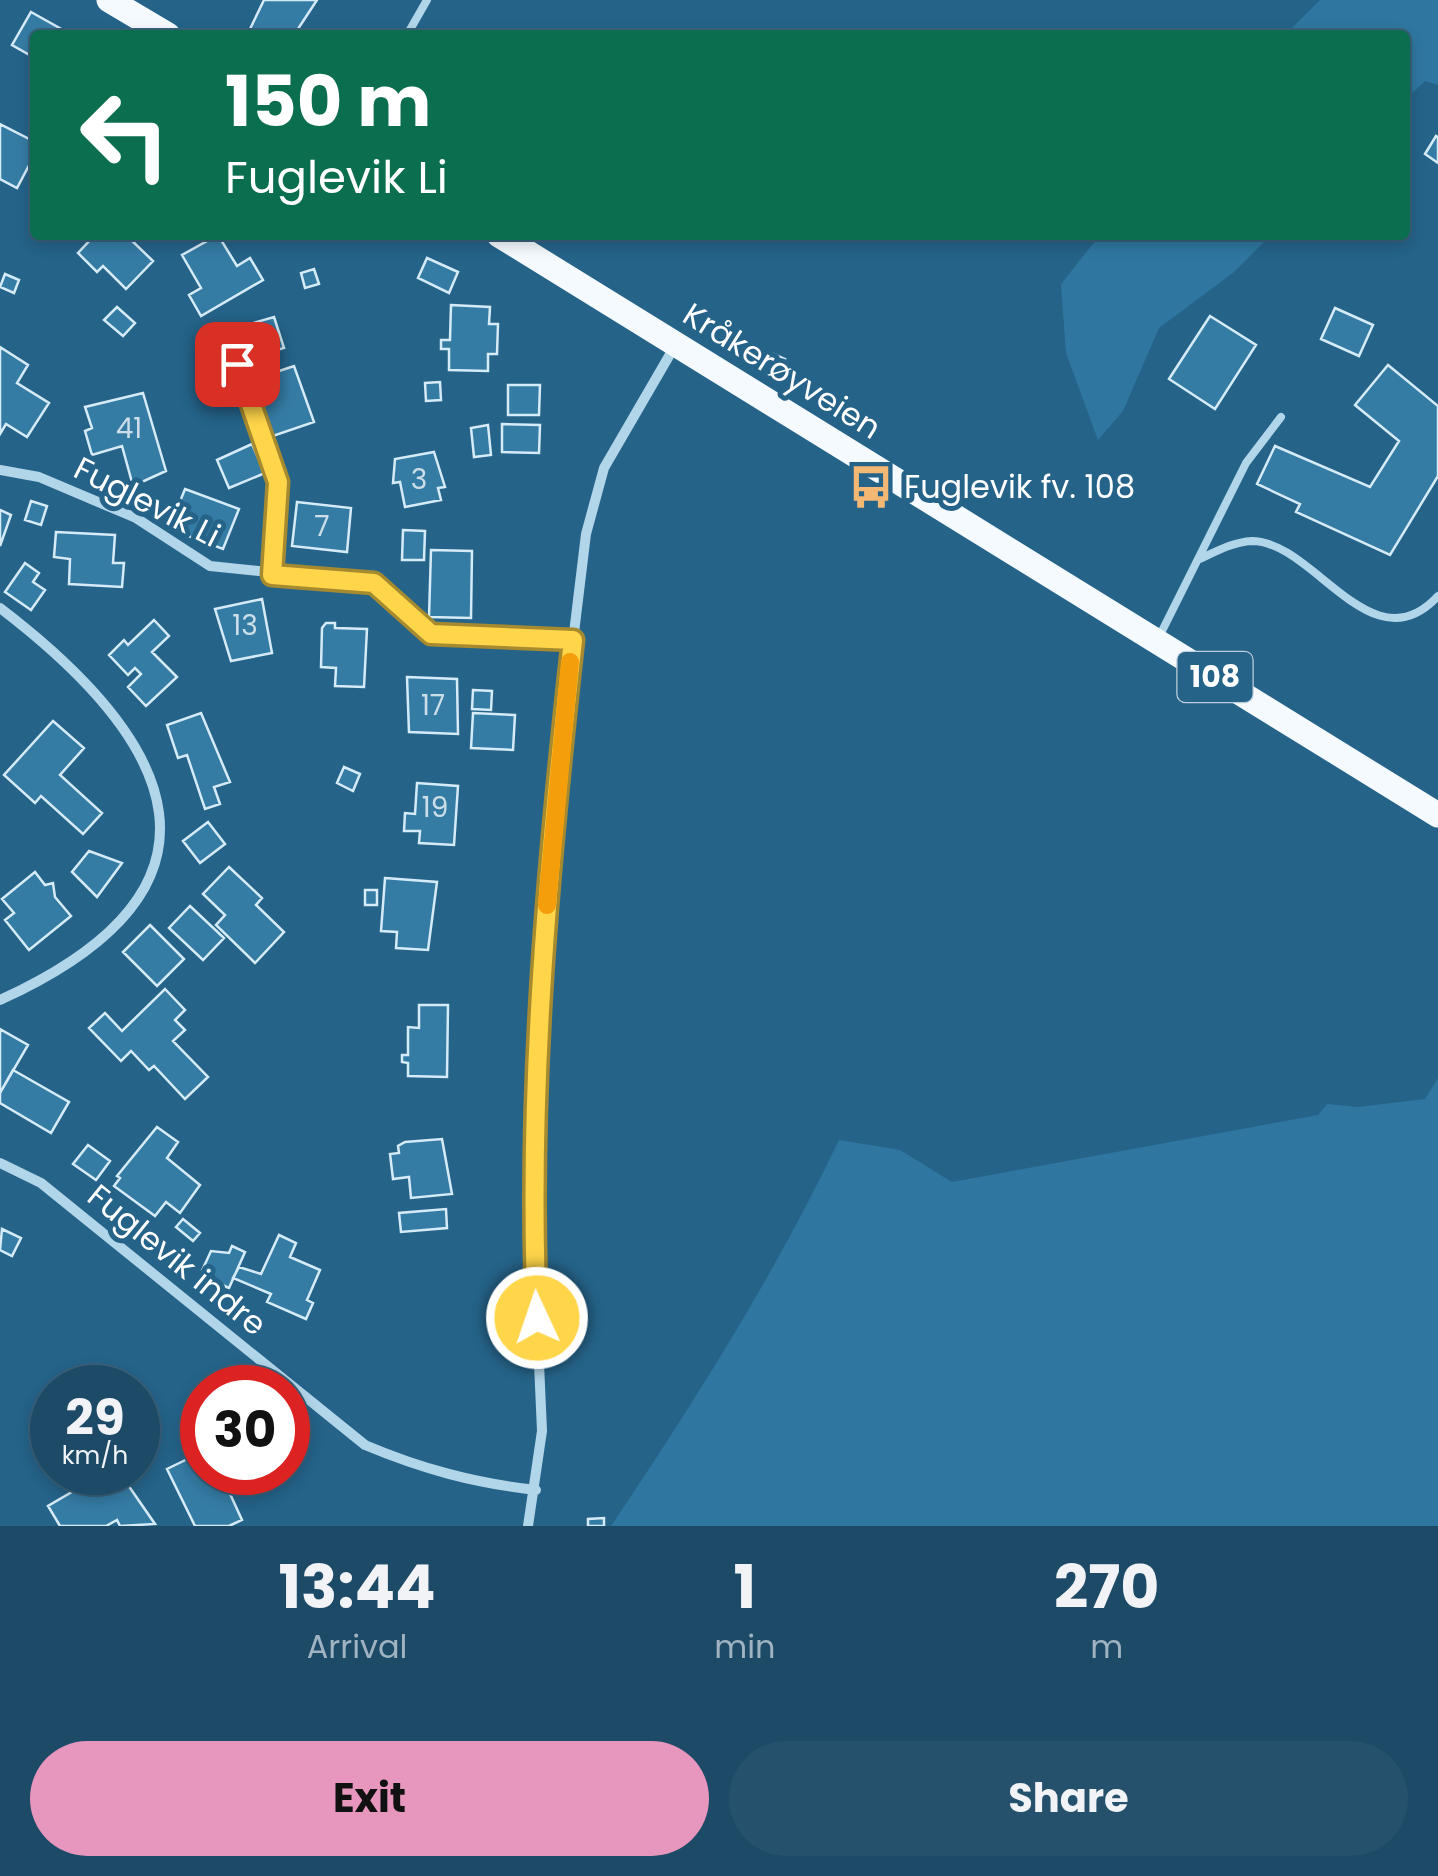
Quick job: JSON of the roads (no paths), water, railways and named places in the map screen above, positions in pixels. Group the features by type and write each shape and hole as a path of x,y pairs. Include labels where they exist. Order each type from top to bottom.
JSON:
{"main road":[{"path":"110,0 160,30"},
{"name":"Kråkerøyveien","path":"507,240 1438,815"}],"street":[{"path":"528,1526 542,1431 532,1205 534,1067 586,534 604,468 676,344"},
{"name":"Fuglevik Li","path":"0,470 39,477 136,518 210,566 374,583 431,634 573,640"},
{"path":"0,608 102,698 138,745 155,794 161,838 154,876 133,910 37,983 0,1000"},
{"name":"Fuglevik indre","path":"0,1163 41,1183 365,1445 414,1466 476,1483 536,1490"}],"lane":[{"path":"410,30 427,0"},
{"path":"237,364 278,482 272,575"},
{"path":"1156,642 1246,462 1282,417"},
{"path":"1200,560 1231,544 1256,541 1310,569 1351,604 1376,614 1404,616 1438,596"}],"place":[{"name":"Fuglevik fv. 108","path":"871,487"}]}
